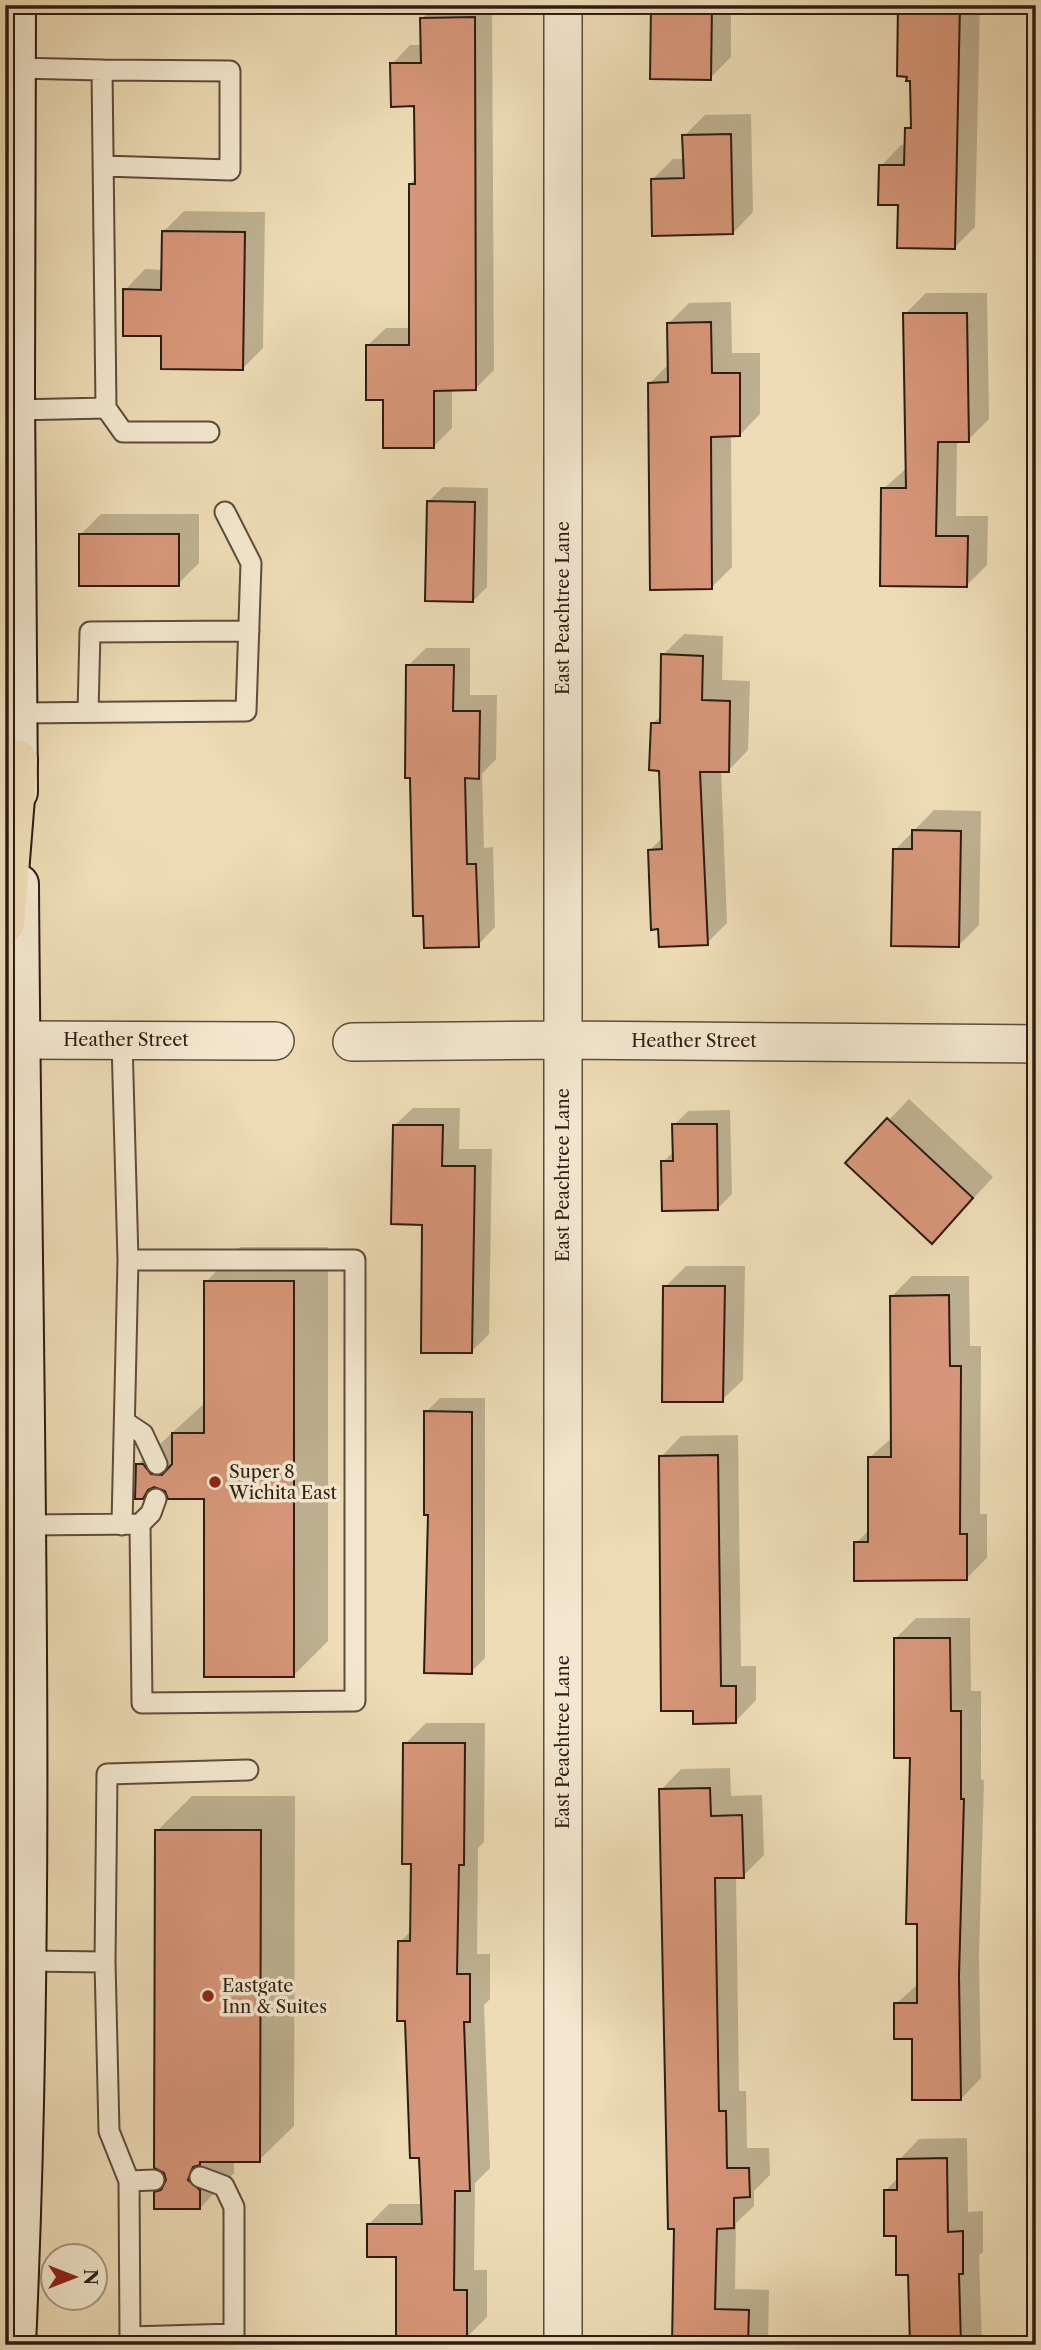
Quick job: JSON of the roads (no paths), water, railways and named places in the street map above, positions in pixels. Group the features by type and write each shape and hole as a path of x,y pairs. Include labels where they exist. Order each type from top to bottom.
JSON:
{"highway":[{"path":"5,923 18,760"}],"main road":[{"path":"16,5 15,410 27,1525 25,1961 16,2345"}],"street":[{"name":"East Peachtree Lane","path":"563,5 563,2345"},
{"name":"Heather Street","path":"20,1040 275,1041"},
{"name":"Heather Street","path":"352,1042 563,1040 1036,1044"}],"lane":[{"path":"16,68 230,71 230,170 103,166"},
{"path":"102,70 106,408 123,432 209,432"},
{"path":"15,410 106,408"},
{"path":"19,713 246,711 251,563 225,512"},
{"path":"88,712 90,632 249,631"},
{"path":"122,1041 128,1260 125,1422 142,1703 355,1701 355,1260 128,1260"},
{"path":"125,1422 143,1434 157,1464"},
{"path":"27,1525 131,1524 151,1513 156,1499"},
{"path":"200,2177 224,2186 234,2207 234,2334 129,2341 129,2181 109,2131 104,1962 107,1774 248,1770"},
{"path":"25,1961 104,1962"},
{"path":"129,2181 154,2180"}],"place":[{"name":"Super 8 Wichita East","path":"215,1482"},
{"name":"Eastgate Inn & Suites","path":"208,1996"}]}
